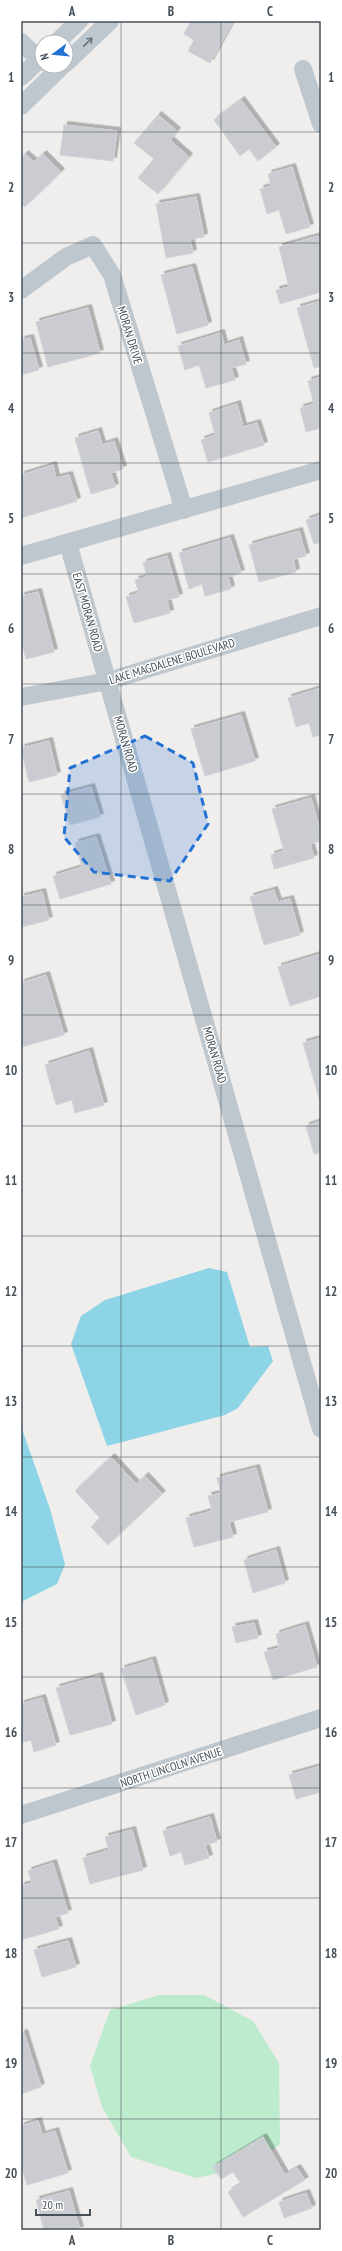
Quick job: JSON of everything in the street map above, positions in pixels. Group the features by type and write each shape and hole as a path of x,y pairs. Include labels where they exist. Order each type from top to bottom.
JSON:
{"street":[{"path":"65,34 79,21"},
{"path":"74,47 110,21"},
{"path":"21,42 34,52"},
{"path":"303,69 321,124"},
{"path":"21,77 34,71"},
{"path":"21,106 43,74"},
{"name":"MORAN DRIVE","path":"21,290 66,257 93,245 112,275 184,510"},
{"path":"21,556 321,470"},
{"name":"EAST MORAN ROAD","path":"68,543 108,681"},
{"name":"LAKE MAGDALENE BOULEVARD","path":"21,697 108,681 321,616"},
{"name":"MORAN ROAD","path":"108,681 321,1429"},
{"name":"NORTH LINCOLN AVENUE","path":"21,1815 321,1718"}],"highlighted area":[{"path":"145,736 193,763 208,824 170,881 94,872 64,837 70,768"}],"green space":[{"path":"159,1995 204,1995 253,2021 279,2063 280,2144 251,2166 196,2178 131,2157 102,2107 90,2066 110,2010"}],"water":[{"path":"209,1268 227,1272 250,1347 268,1346 273,1361 238,1408 225,1415 107,1446 71,1344 81,1316 105,1300"},
{"path":"21,1426 50,1509 65,1564 57,1584 21,1602"}],"building":[{"path":"191,21 233,21 210,63 188,51 194,40 184,34"},
{"path":"241,100 276,147 258,161 249,149 240,156 214,120"},
{"path":"158,115 177,131 170,140 189,157 158,194 138,178 154,159 134,143"},
{"path":"64,125 117,131 113,161 60,155"},
{"path":"25,154 34,162 43,154 61,172 25,207 21,203 21,158"},
{"path":"292,167 310,227 286,234 279,210 267,214 260,189 271,186 268,174"},
{"path":"196,197 204,237 190,239 193,253 166,258 156,204"},
{"path":"318,236 321,248 321,292 280,304 276,290 289,287 279,247"},
{"path":"192,267 208,325 177,334 161,275"},
{"path":"321,301 321,366 314,368 297,308"},
{"path":"88,308 100,353 48,367 36,322"},
{"path":"221,333 224,345 239,340 246,364 231,368 235,380 206,388 199,365 185,370 178,346"},
{"path":"30,338 39,370 21,375 21,340"},
{"path":"321,377 321,428 306,432 300,408 314,404 308,381"},
{"path":"237,404 243,427 257,423 264,445 208,462 201,440 215,435 209,413"},
{"path":"98,431 102,445 114,441 123,469 111,473 115,487 91,494 75,438"},
{"path":"53,465 56,478 69,475 77,501 21,518 21,475"},
{"path":"321,515 321,542 314,544 306,520"},
{"path":"299,531 306,556 293,559 296,572 259,582 249,545"},
{"path":"230,538 241,573 228,577 231,589 205,596 202,584 189,589 179,553"},
{"path":"167,556 179,597 167,600 170,613 134,623 126,597 139,593 135,580 147,577 143,563"},
{"path":"38,592 54,652 26,659 23,647 21,648 21,596"},
{"path":"321,688 321,735 313,737 309,723 296,727 288,698"},
{"path":"241,715 255,761 205,776 191,729"},
{"path":"49,741 57,775 29,782 21,748"},
{"path":"91,787 100,817 70,825 61,795"},
{"path":"311,798 321,834 321,841 310,844 314,858 274,869 271,855 284,851 272,809"},
{"path":"96,837 111,884 60,899 53,876 82,867 75,843"},
{"path":"274,890 278,902 290,899 300,935 264,945 250,897"},
{"path":"42,892 49,920 21,927 21,897"},
{"path":"321,954 321,996 290,1006 278,967"},
{"path":"46,975 64,1035 22,1047 21,983"},
{"path":"321,1038 321,1105 303,1043"},
{"path":"89,1051 104,1105 75,1113 72,1100 56,1105 45,1065"},
{"path":"321,1121 321,1152 314,1154 306,1126"},
{"path":"111,1457 136,1484 145,1476 162,1494 108,1545 91,1527 100,1518 75,1491"},
{"path":"256,1468 268,1512 229,1522 233,1537 194,1547 186,1518 212,1511 208,1496 221,1493 217,1478"},
{"path":"276,1550 285,1583 253,1593 244,1560"},
{"path":"254,1623 258,1638 236,1643 232,1627"},
{"path":"305,1625 317,1667 273,1680 264,1652 279,1648 276,1634"},
{"path":"152,1660 165,1705 136,1715 121,1669"},
{"path":"99,1676 112,1724 70,1735 56,1688"},
{"path":"42,1698 56,1745 34,1752 31,1740 21,1743 21,1704"},
{"path":"321,1766 321,1792 296,1799 289,1775"},
{"path":"210,1817 217,1842 205,1845 209,1858 185,1865 181,1852 170,1856 163,1831"},
{"path":"132,1830 143,1870 90,1884 83,1858 109,1850 105,1837"},
{"path":"53,1863 68,1913 55,1917 59,1929 21,1940 21,1886 32,1883 28,1871"},
{"path":"68,1941 76,1967 42,1977 34,1950"},
{"path":"24,2033 41,2087 21,2094 21,2034"},
{"path":"38,2121 42,2135 55,2131 68,2173 27,2185 21,2164 21,2126"},
{"path":"263,2137 285,2175 297,2168 305,2180 243,2217 228,2192 241,2184 233,2172 221,2179 213,2167"},
{"path":"69,2191 80,2230 44,2230 36,2200"},
{"path":"306,2193 312,2208 284,2218 279,2202"}]}
